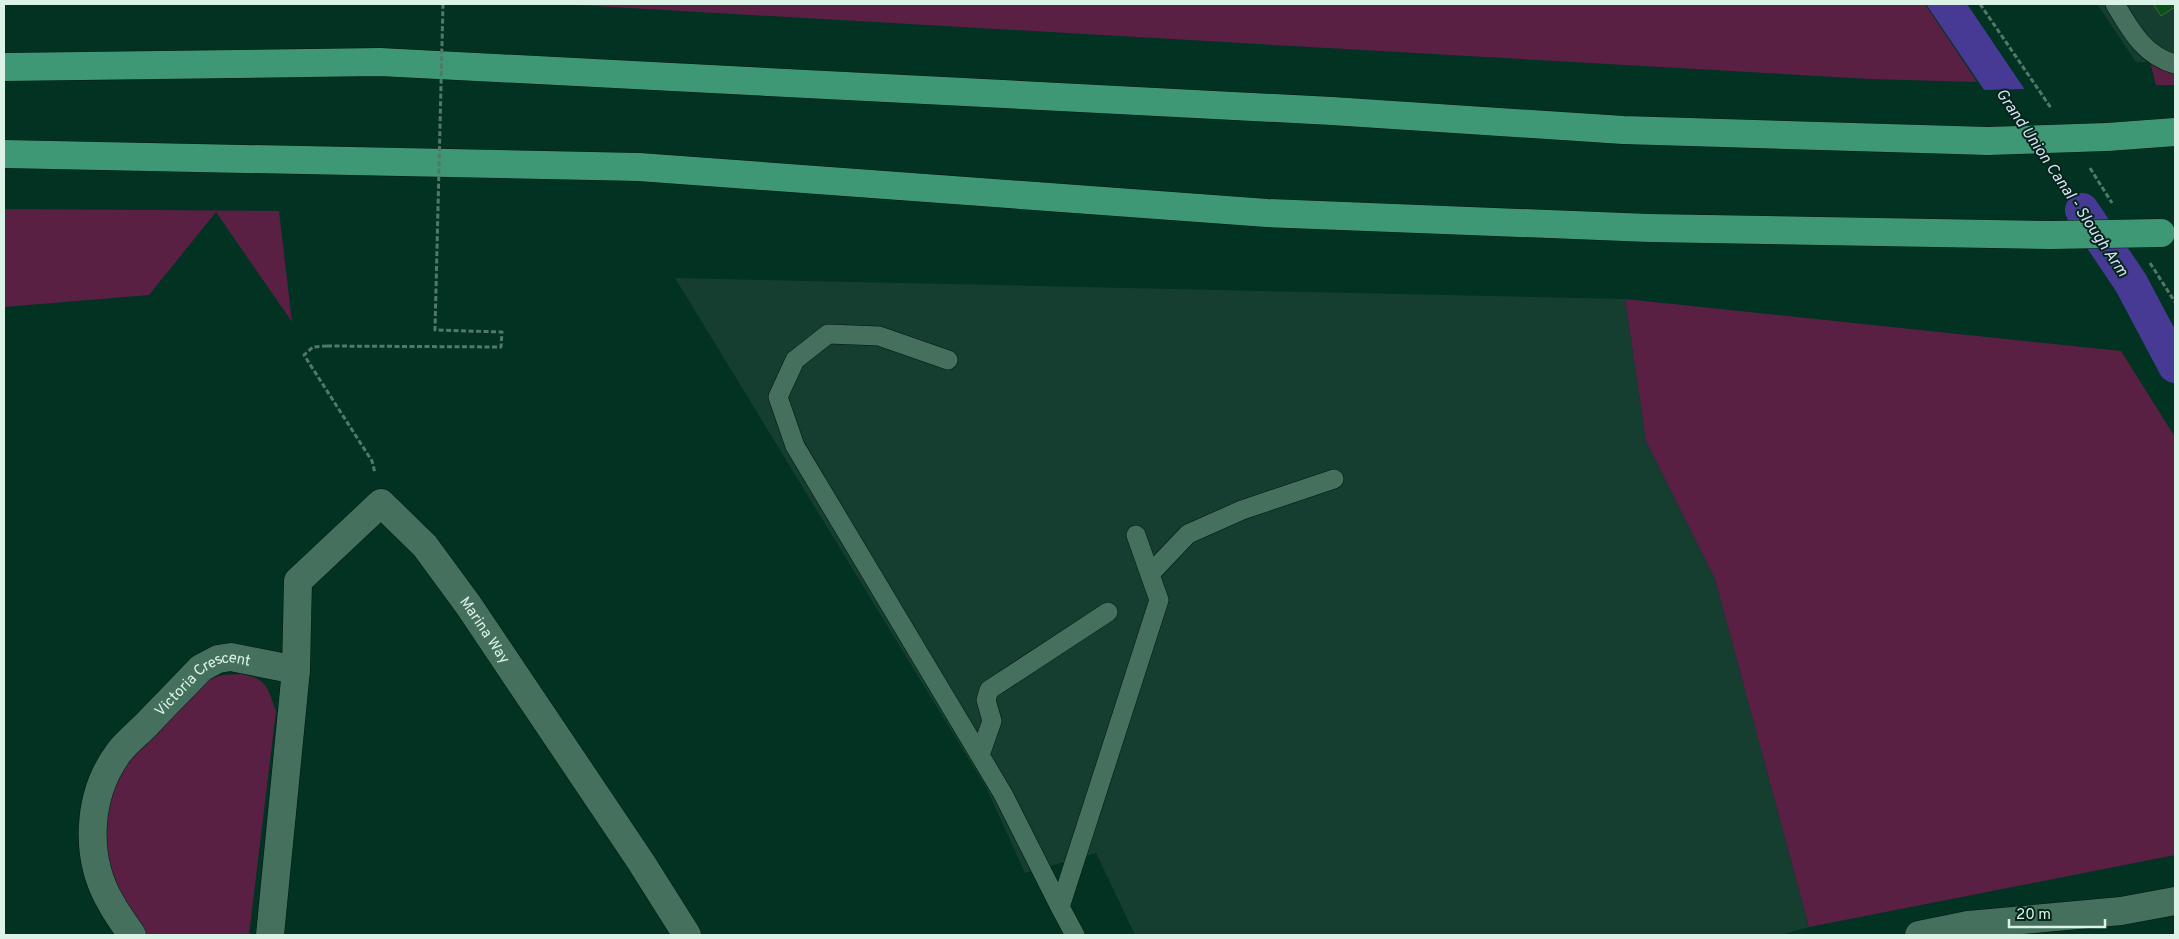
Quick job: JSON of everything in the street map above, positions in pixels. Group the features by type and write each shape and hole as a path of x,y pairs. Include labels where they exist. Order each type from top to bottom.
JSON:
{"highway":[{"path":"4,67 380,62 1332,111 1623,130 1988,141 2175,132"},
{"path":"4,154 639,167 1267,213 1649,228 2051,235 2168,232"}],"street":[{"path":"270,935 296,670 298,581 381,503"},
{"name":"Marina Way","path":"381,503 425,546 463,599 641,862 687,935"},
{"name":"Victoria Crescent","path":"132,935 110,902 99,876 93,849 93,822 97,797 106,774 119,752 202,668 218,659 231,657 296,670"},
{"path":"1919,935 1968,925 2121,912 2175,901"}],"lane":[{"path":"2115,4 2132,33 2145,49 2161,59 2175,64"},
{"path":"948,360 879,336 828,334 795,360 778,397 795,446 1003,794 1075,935"},
{"path":"1150,574 1188,534 1242,510 1334,479"},
{"path":"1060,906 1159,600 1136,535"},
{"path":"980,755 992,721 986,700 989,690 1108,612"}],"path":[{"path":"381,503 372,461 304,355 313,347 326,346 501,347 502,332 435,330 443,4"}],"shaded area":[{"path":"560,4 1925,4 1977,82 1870,79"},
{"path":"2097,4 2175,4 2175,70 2150,62 2136,62"},
{"path":"2150,62 2175,70 2175,85 2156,85"},
{"path":"4,209 279,211 292,322 216,212 149,295 4,307"},
{"path":"675,278 1625,299 1646,441 1715,579 1809,927 1780,935 1135,935 1096,853 1025,873 987,789"},
{"path":"1625,299 2121,351 2175,437 2175,855 1809,927 1715,579 1646,441"},
{"path":"241,674 257,679 265,685 276,711 249,935 147,935 115,886 106,863 106,813 114,788 129,759 205,680 223,675"}],"water":[{"path":"1926,4 1967,4 2119,229 2078,229"}],"pier":[{"path":"2028,89 2121,227 2076,231 1981,90"}],"building":[{"path":"2153,4 2175,4 2175,7 2161,16"}],"waterway":[{"name":"Grand Union Canal - Slough Arm","path":"2082,210 2131,283 2175,366"}]}
